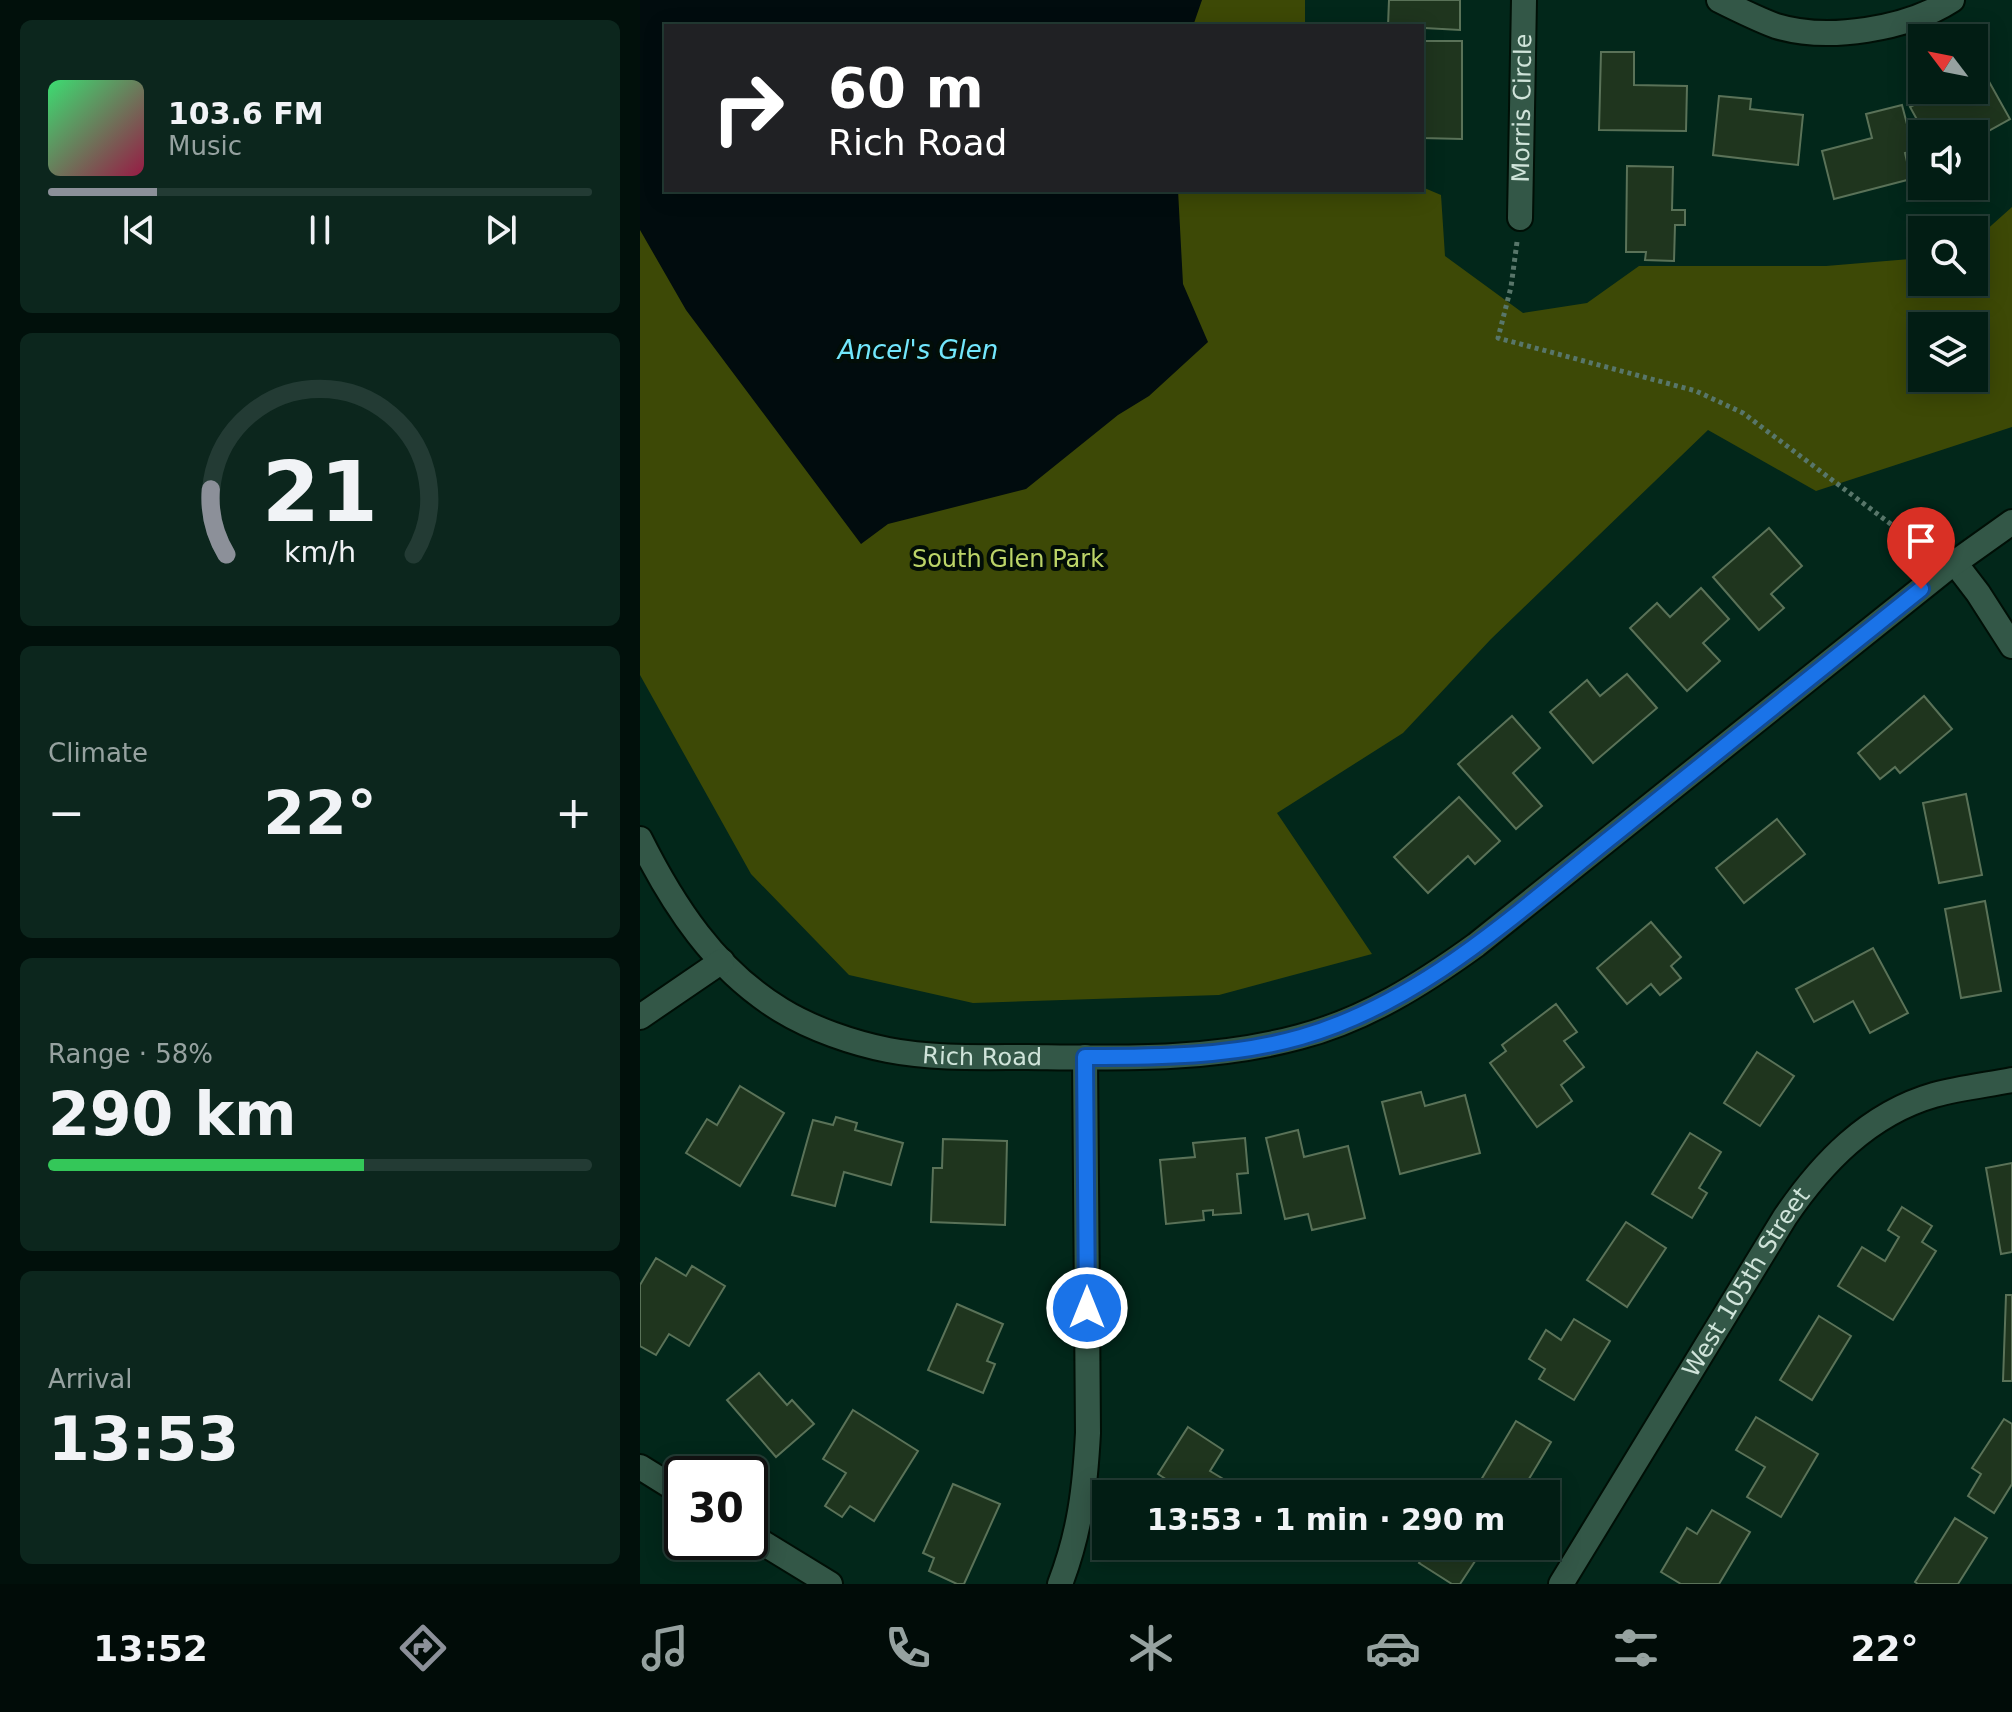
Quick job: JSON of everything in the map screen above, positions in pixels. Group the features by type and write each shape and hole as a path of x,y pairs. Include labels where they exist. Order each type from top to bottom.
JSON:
{"street":[{"name":"Morris Circle","path":"1520,218 1524,0"},
{"path":"1719,0 1778,26 1832,33 1887,27 1937,10 1952,0"},
{"name":"Rich Road","path":"640,839 671,897 695,932 735,975 781,1010 835,1035 889,1050 947,1056 1085,1057 1168,1057 1235,1050 1301,1037 1362,1014 1422,984 1501,926 1950,566 2012,522"},
{"path":"1950,566 1978,593 2012,646"},
{"path":"640,1017 722,961"},
{"path":"1060,1584 1073,1549 1085,1492 1088,1433 1085,1057"},
{"name":"West 105th Street","path":"1561,1584 1811,1179 1846,1143 1886,1117 1931,1096 2012,1080"},
{"path":"640,1467 664,1482"},
{"path":"768,1546 830,1584"}],"path":[{"path":"1520,218 1511,287 1498,338 1696,391 1743,413 1950,566"}],"green space":[{"name":"South Glen Park","path":"640,0 1305,0 1305,24 664,24 664,192 1424,192 1424,188 1441,195 1445,256 1523,313 1587,303 1639,266 1826,266 1908,259 1908,296 1988,296 1988,228 2012,207 2012,427 1816,491 1708,430 1491,639 1403,733 1277,813 1372,954 1219,995 973,1003 849,975 751,874 640,675"}],"water":[{"name":"Ancel's Glen","path":"640,0 1202,0 1194,24 664,24 664,192 1178,192 1183,284 1208,342 1149,396 1118,415 1026,489 888,524 861,544 686,310 640,230"}],"building":[{"path":"1389,0 1460,0 1460,30 1424,28 1424,24 1388,24"},
{"path":"1424,41 1462,41 1462,139 1424,138"},
{"path":"1601,52 1634,52 1634,85 1687,86 1686,131 1599,130"},
{"path":"1988,80 2010,119 1988,131 1988,120 1917,120 1910,107 1915,104 1988,104"},
{"path":"1719,96 1751,99 1750,109 1803,115 1798,165 1713,155"},
{"path":"1902,105 1908,128 1908,152 1905,153 1908,180 1834,199 1822,151 1872,138 1866,114"},
{"path":"1627,166 1673,167 1672,210 1685,210 1685,225 1675,225 1674,261 1645,260 1646,252 1626,252"},
{"path":"1769,528 1802,566 1771,594 1784,608 1759,630 1713,577"},
{"path":"1701,588 1729,619 1703,643 1720,661 1687,691 1630,628 1657,603 1670,617"},
{"path":"1627,674 1657,708 1593,763 1550,712 1587,680 1600,696"},
{"path":"1924,696 1952,729 1900,773 1895,767 1880,779 1858,753"},
{"path":"1512,716 1540,748 1513,773 1542,806 1516,829 1458,764"},
{"path":"1966,794 1982,875 1939,883 1923,803"},
{"path":"1459,797 1500,841 1475,864 1468,856 1428,893 1394,857"},
{"path":"1777,819 1805,854 1744,903 1716,868"},
{"path":"1985,901 2001,991 1961,998 1945,909"},
{"path":"1651,922 1681,957 1671,966 1681,978 1660,995 1651,984 1627,1004 1597,968"},
{"path":"1873,948 1908,1013 1870,1033 1853,1001 1814,1022 1796,989"},
{"path":"1556,1004 1577,1032 1564,1041 1584,1067 1561,1085 1572,1101 1537,1127 1490,1063 1506,1051 1502,1045"},
{"path":"1757,1052 1794,1076 1760,1126 1724,1103"},
{"path":"740,1086 784,1113 740,1186 686,1153 707,1119 717,1125"},
{"path":"1421,1092 1425,1106 1465,1095 1480,1153 1400,1174 1382,1102"},
{"path":"836,1117 857,1123 855,1130 903,1143 891,1185 844,1172 835,1206 792,1195 813,1120 833,1125"},
{"path":"1298,1130 1304,1157 1348,1146 1365,1218 1312,1230 1308,1214 1285,1219 1266,1138"},
{"path":"1690,1133 1721,1152 1699,1188 1707,1193 1692,1218 1652,1194"},
{"path":"1245,1138 1248,1173 1237,1174 1241,1213 1213,1215 1213,1210 1203,1211 1204,1220 1166,1224 1160,1160 1195,1157 1193,1143"},
{"path":"943,1139 1007,1141 1005,1225 931,1222 933,1168 942,1168"},
{"path":"2012,1163 2012,1252 2001,1254 1986,1168"},
{"path":"1902,1207 1932,1226 1922,1242 1936,1251 1893,1320 1838,1286 1862,1247 1885,1261 1899,1237 1888,1230"},
{"path":"1626,1222 1666,1248 1627,1307 1587,1280"},
{"path":"656,1258 686,1276 692,1266 725,1286 689,1346 669,1334 656,1355 640,1346 640,1285"},
{"path":"2006,1295 2012,1295 2012,1381 2003,1381"},
{"path":"957,1304 1003,1324 987,1361 995,1364 983,1393 928,1370"},
{"path":"1819,1316 1851,1336 1812,1400 1780,1380"},
{"path":"1574,1319 1610,1341 1574,1400 1539,1379 1545,1369 1529,1359 1546,1330 1561,1340"},
{"path":"759,1373 787,1405 792,1400 814,1424 776,1457 727,1400"},
{"path":"853,1410 918,1451 874,1521 850,1506 842,1517 825,1506 846,1473 823,1459"},
{"path":"1756,1417 1818,1454 1781,1517 1747,1497 1765,1467 1736,1450"},
{"path":"2004,1419 2012,1424 2012,1484 1994,1513 1968,1496 1981,1474 1972,1468"},
{"path":"1516,1421 1551,1442 1528,1480 1481,1480"},
{"path":"1188,1427 1223,1450 1210,1471 1225,1480 1167,1480 1158,1474"},
{"path":"953,1484 1000,1504 964,1584 957,1584 929,1571 934,1558 923,1553"},
{"path":"1712,1510 1750,1532 1719,1584 1681,1584 1661,1572 1687,1528 1697,1534"},
{"path":"1955,1518 1987,1538 1958,1584 1918,1584 1915,1582"},
{"path":"1421,1560 1476,1560 1460,1584 1452,1584 1419,1563"}],"route":[{"path":"1087,1308 1085,1057 1168,1057 1235,1050 1301,1037 1362,1014 1422,984 1501,926 1921,589"}]}
